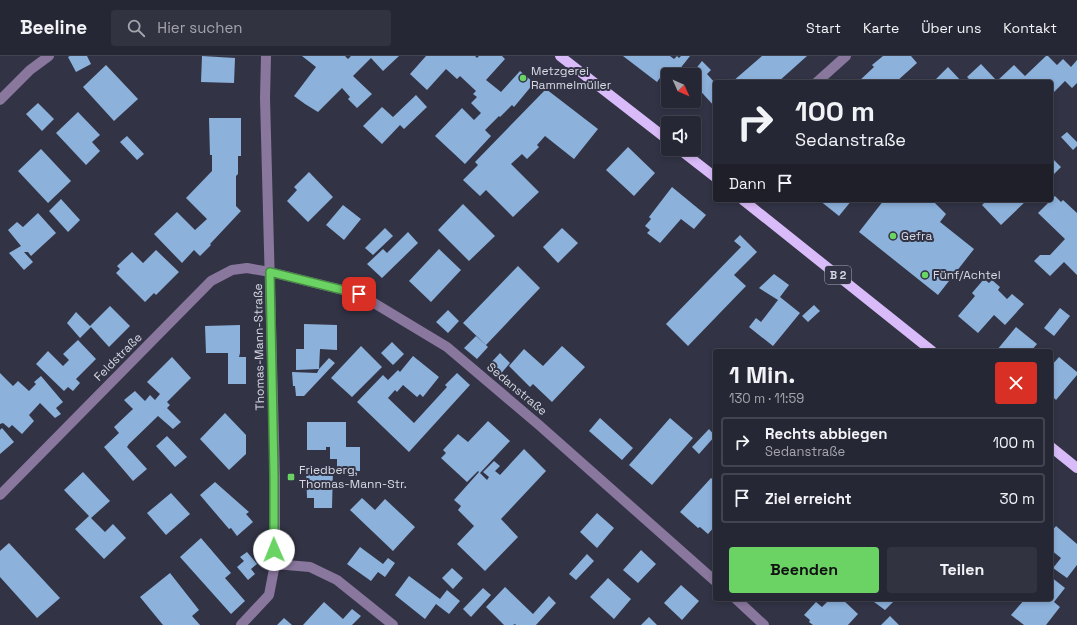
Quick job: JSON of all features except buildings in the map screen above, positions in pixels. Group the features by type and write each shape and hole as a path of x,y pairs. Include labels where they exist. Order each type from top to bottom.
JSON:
{"main road":[{"path":"560,56 661,135"},
{"path":"688,156 713,174"},
{"name":"B 2","path":"746,202 930,349"},
{"path":"1053,449 1077,468"}],"street":[{"path":"0,100 30,70 49,56"},
{"name":"Thomas-Mann-Straße","path":"241,625 269,595 275,564 266,56"},
{"path":"819,80 846,56"},
{"name":"Feldstraße","path":"0,495 211,281 232,270 247,268 270,272"},
{"name":"Sedanstraße","path":"270,272 359,294 446,347 539,426 713,579"},
{"path":"275,564 310,567 337,580 393,625"},
{"path":"738,601 764,625"}],"place":[{"name":"Metzgerei Rammelmüller","path":"523,78"},
{"name":"Gefra","path":"893,236"},
{"name":"Fünf/Achtel","path":"925,275"},
{"name":"Friedberg, Thomas-Mann-Str.","path":"291,477"}],"route":[{"path":"274,550 270,272 359,294"}]}
